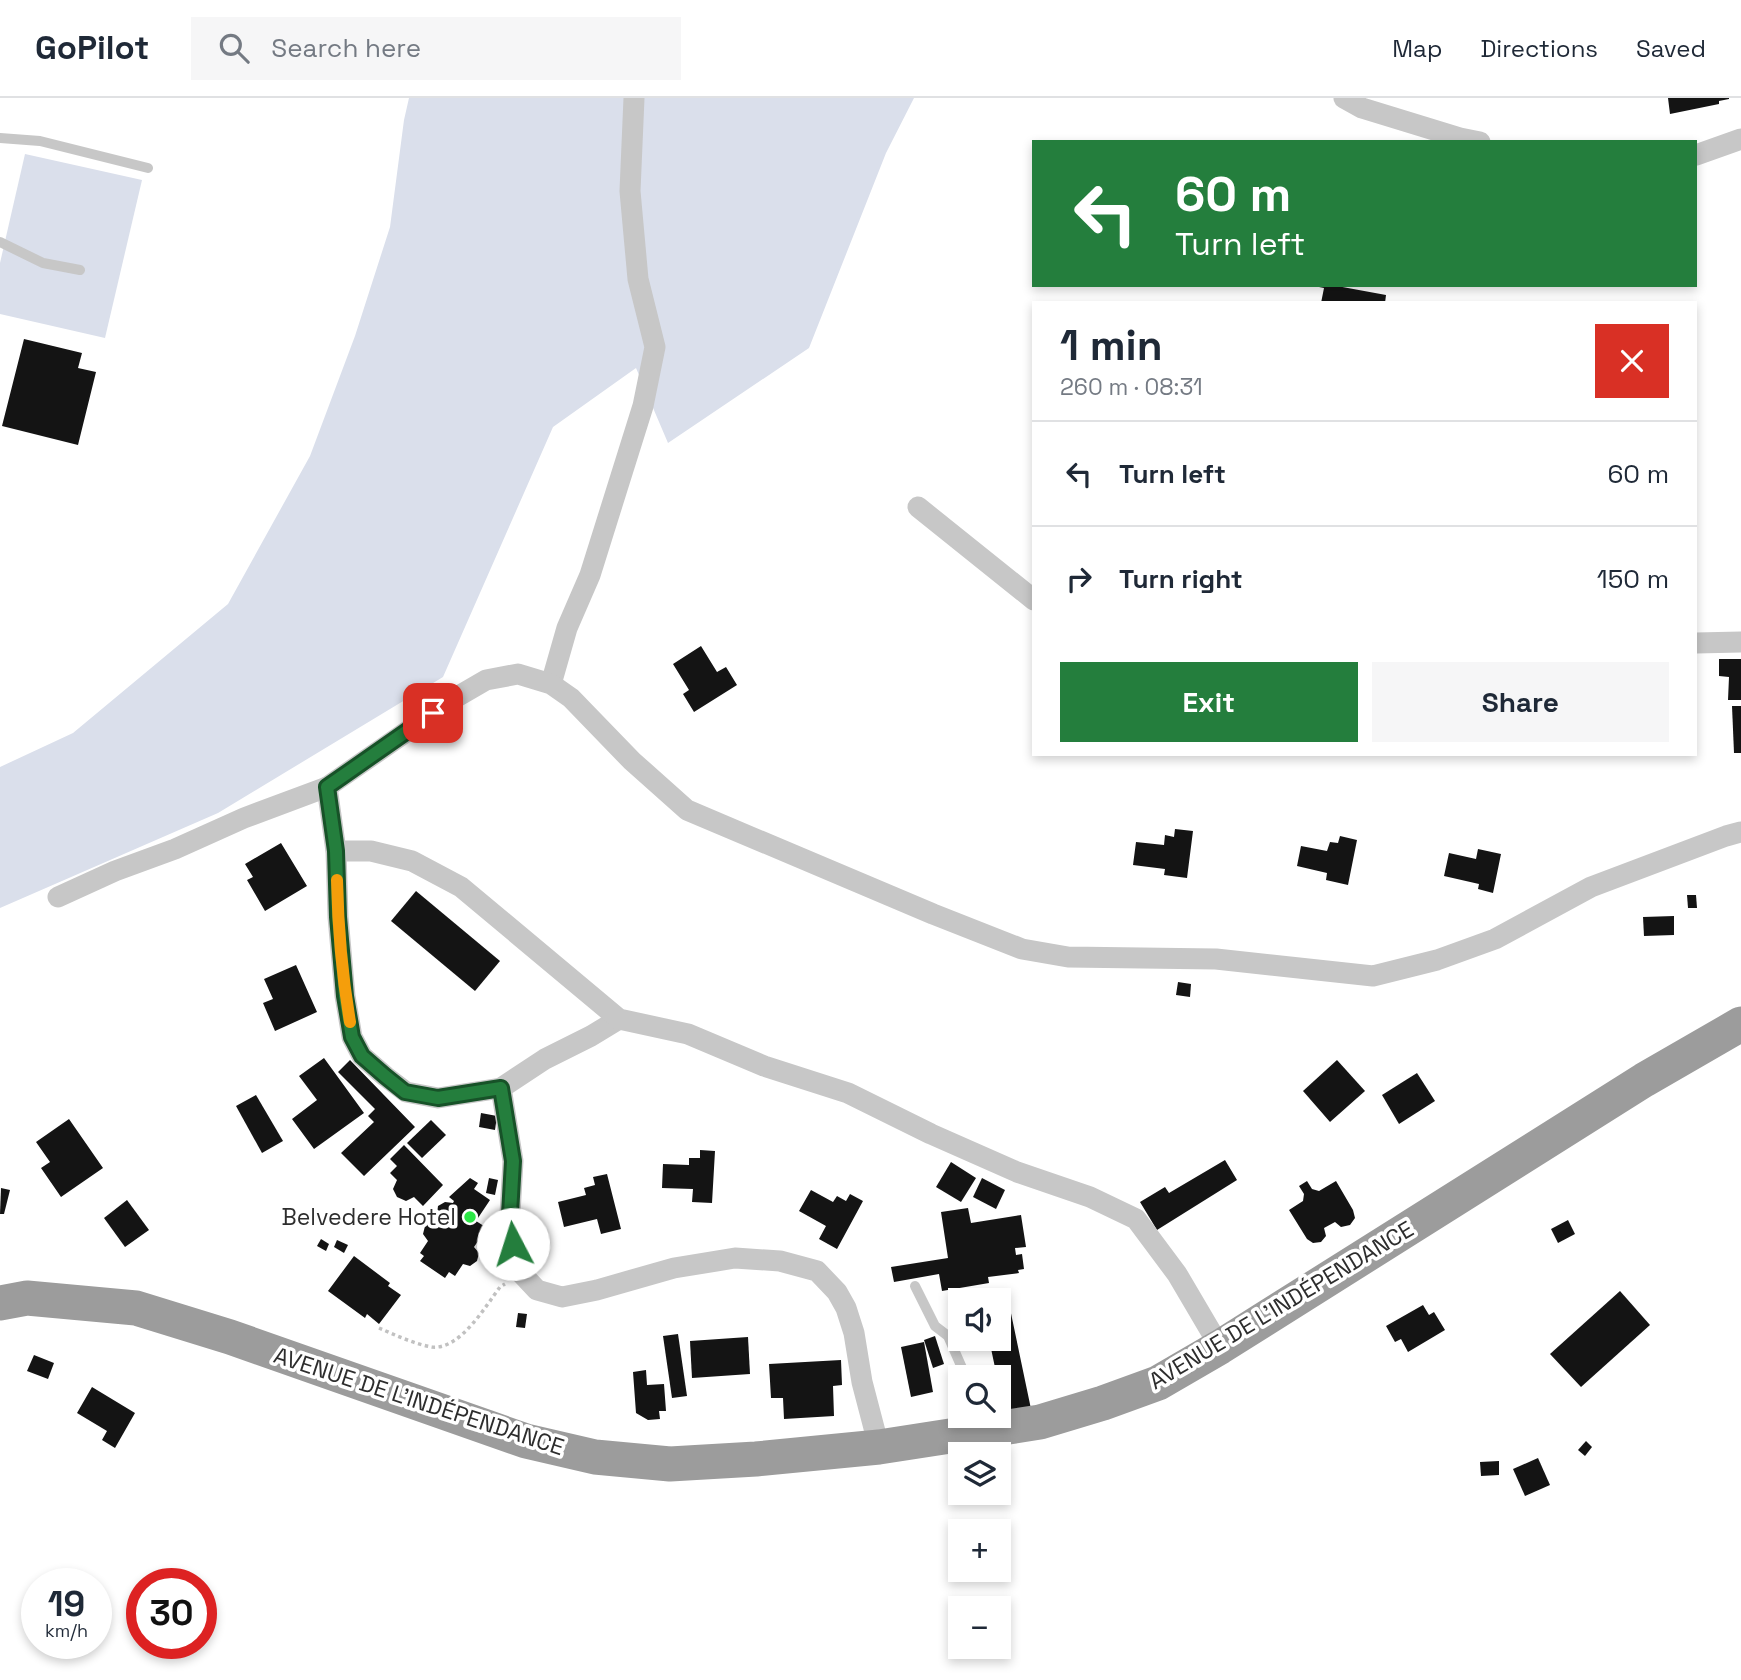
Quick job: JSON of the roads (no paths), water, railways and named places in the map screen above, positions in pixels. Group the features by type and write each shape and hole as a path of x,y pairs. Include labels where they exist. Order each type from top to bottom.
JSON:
{"highway":[{"name":"AVENUE DE L'INDÉPENDANCE","path":"0,1303 27,1298 136,1308 243,1342 526,1441 595,1457 670,1464 756,1460 879,1447 983,1427 1040,1422 1158,1383 1220,1347 1632,1087 1741,1024"}],"street":[{"path":"551,684 566,628 590,575 643,406 655,347 638,279 631,203 634,98"},
{"path":"1344,98 1362,108 1470,140"},
{"path":"1697,143 1741,138"},
{"path":"1697,155 1741,138"},
{"path":"918,507 1032,598"},
{"path":"1698,642 1741,642"},
{"path":"58,897 244,818 327,787 455,698 486,680 517,674 551,684 572,698 632,761 687,810 1022,949 1068,957 1216,959 1373,976 1437,960 1495,939 1591,887 1741,832"},
{"path":"327,787 336,851 345,996 352,1037 362,1056 405,1092 438,1098 501,1088 545,1059 592,1036 619,1019"},
{"path":"336,851 371,851 412,860 461,887 619,1019 688,1034 764,1066 848,1093 1017,1172 1090,1197 1136,1219 1177,1274 1220,1347"},
{"path":"501,1088 513,1161 510,1214 513,1244 522,1274 537,1290 562,1297 674,1268 736,1258 780,1261 817,1271 837,1292 846,1308 879,1447"}],"lane":[{"path":"0,138 40,141 148,168"},
{"path":"0,242 43,263 80,270"},
{"path":"915,1286 935,1326 948,1336 961,1365"}],"place":[{"name":"Belvedere Hotel","path":"470,1217"}]}
